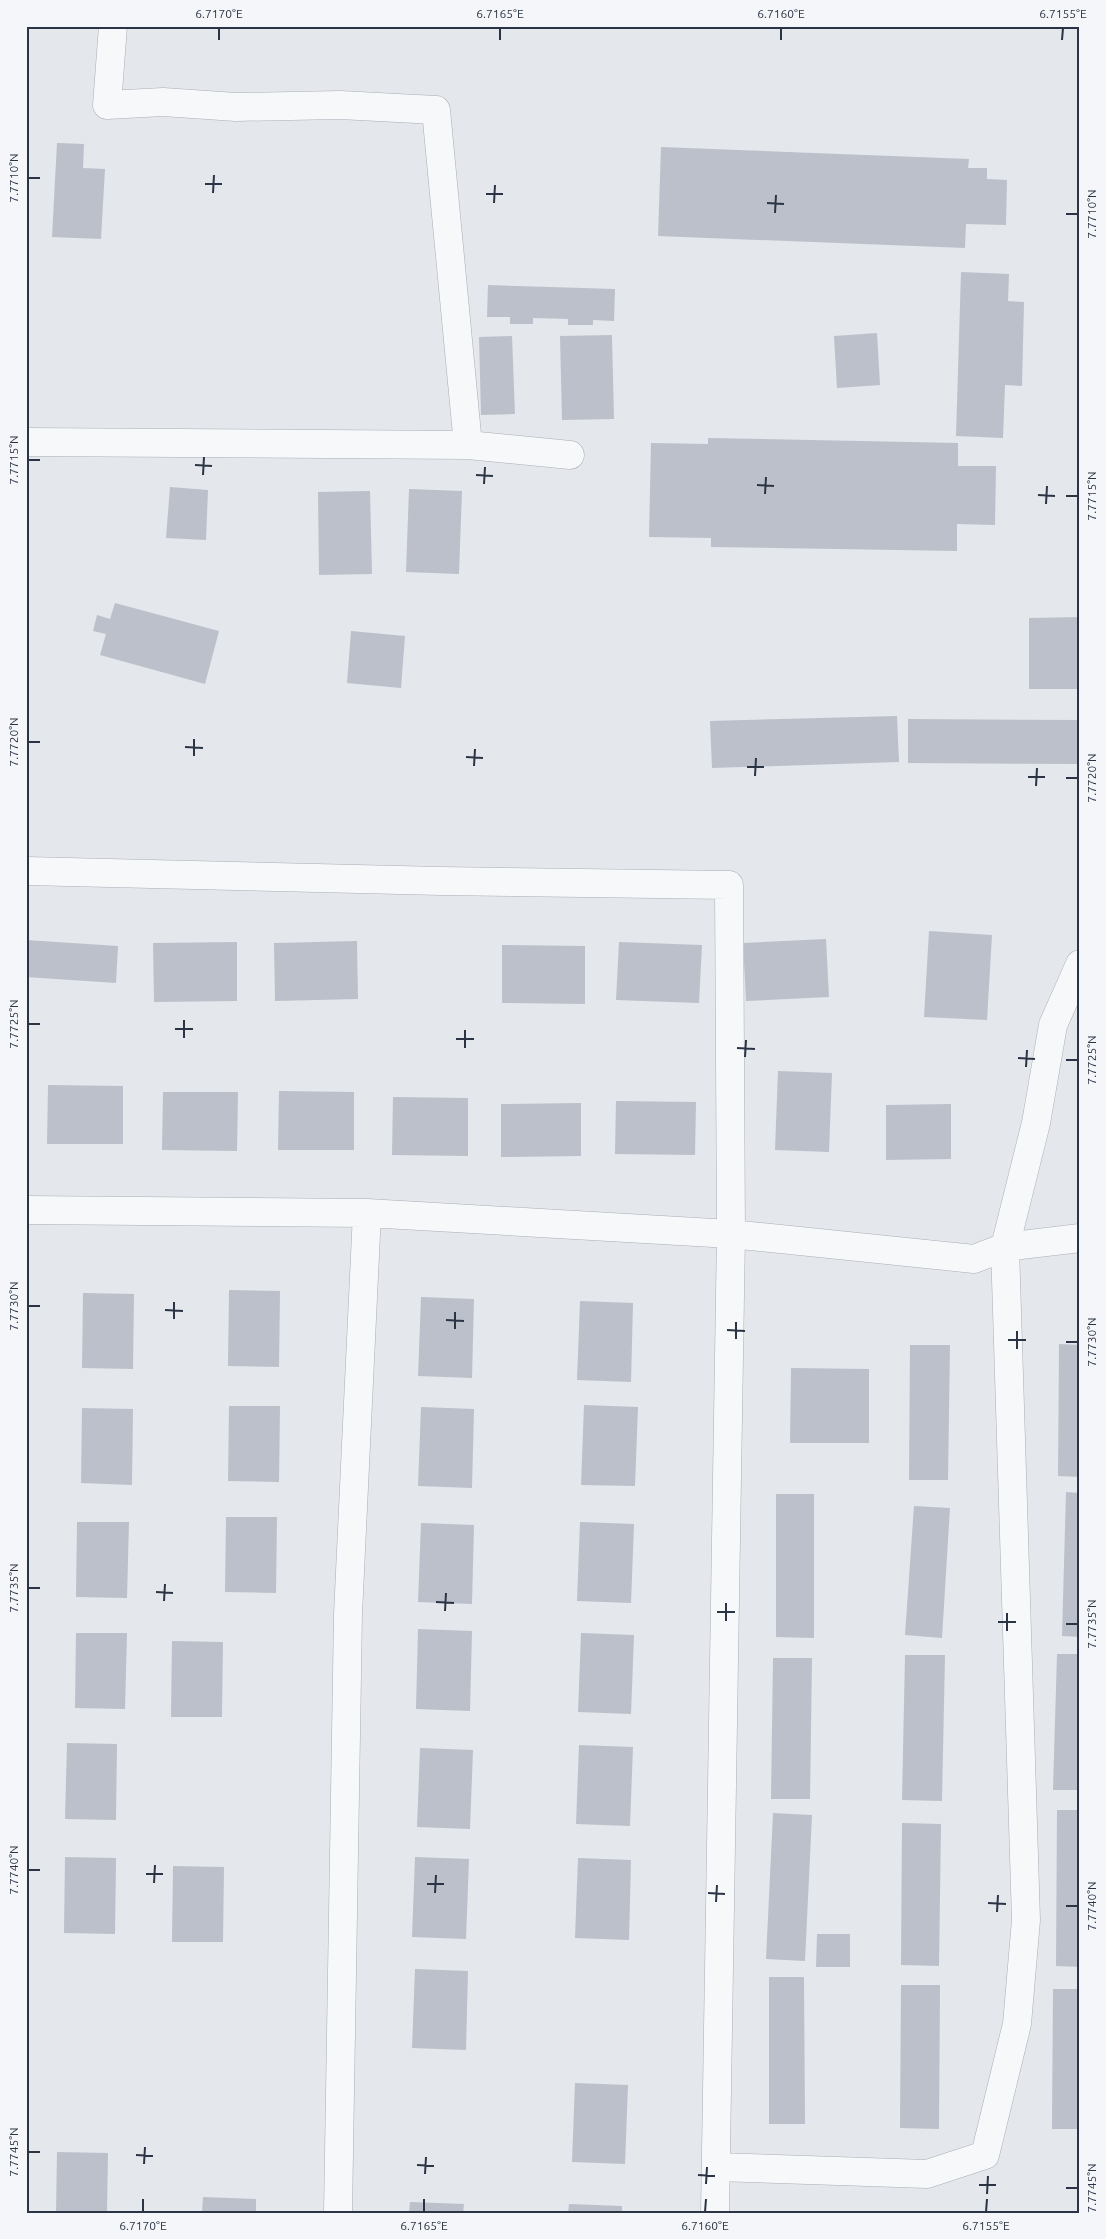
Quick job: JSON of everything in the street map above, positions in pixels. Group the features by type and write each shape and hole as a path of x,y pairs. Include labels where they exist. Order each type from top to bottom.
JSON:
{"street":[{"path":"113,26 106,105 164,102 236,107 340,104 436,110 468,445"},
{"path":"26,442 468,445 570,455"},
{"path":"26,871 441,881 729,885 732,1234 715,2213"},
{"path":"716,2167 927,2174 985,2155 1017,2024 1026,1920 1005,1247 1036,1123 1053,1025 1080,964"},
{"path":"26,1210 367,1213 732,1234 974,1259 1005,1247 1080,1238"},
{"path":"338,2213 348,1614 367,1213"}],"building":[{"path":"57,143 84,144 83,168 105,169 101,239 52,237"},
{"path":"661,147 969,159 968,168 987,168 987,179 1007,180 1006,225 966,224 965,248 658,236"},
{"path":"961,272 1009,274 1008,301 1024,302 1022,386 1005,385 1003,438 956,436"},
{"path":"488,285 615,289 614,321 593,320 593,325 568,325 568,319 533,318 533,324 510,324 510,317 487,317"},
{"path":"877,333 880,385 837,388 834,336"},
{"path":"612,335 614,419 562,420 560,336"},
{"path":"512,336 515,414 481,415 479,337"},
{"path":"708,438 958,443 958,466 996,466 995,525 957,524 957,551 711,547 711,538 649,537 651,443 708,444"},
{"path":"170,487 208,490 206,540 166,538"},
{"path":"409,489 462,491 459,574 406,572"},
{"path":"370,491 372,574 319,575 318,492"},
{"path":"115,603 219,631 205,684 100,655 106,634 93,631 97,615 110,619"},
{"path":"1080,617 1080,689 1029,689 1029,618"},
{"path":"351,631 405,636 401,688 347,683"},
{"path":"897,716 899,762 712,768 710,721"},
{"path":"908,719 1080,720 1080,764 908,763"},
{"path":"929,931 992,935 987,1020 924,1017"},
{"path":"826,939 829,997 746,1001 743,943"},
{"path":"26,940 118,946 116,983 26,977"},
{"path":"357,941 358,999 275,1001 274,943"},
{"path":"237,942 237,1001 154,1002 153,943"},
{"path":"619,942 702,945 699,1003 616,1000"},
{"path":"502,945 585,946 585,1004 502,1003"},
{"path":"778,1071 832,1073 829,1152 775,1150"},
{"path":"48,1085 123,1086 123,1144 47,1144"},
{"path":"279,1091 354,1092 354,1150 278,1150"},
{"path":"163,1092 238,1092 237,1151 162,1150"},
{"path":"393,1097 468,1098 468,1156 392,1155"},
{"path":"616,1101 696,1102 695,1155 615,1154"},
{"path":"581,1103 581,1156 501,1157 501,1104"},
{"path":"951,1104 951,1159 886,1160 886,1105"},
{"path":"229,1290 280,1291 279,1367 228,1366"},
{"path":"83,1293 134,1294 133,1369 82,1368"},
{"path":"421,1297 474,1299 472,1378 418,1376"},
{"path":"580,1301 633,1303 631,1382 577,1380"},
{"path":"1059,1344 1080,1345 1080,1477 1058,1476"},
{"path":"910,1345 950,1345 948,1480 909,1480"},
{"path":"791,1368 869,1369 869,1443 790,1443"},
{"path":"584,1405 638,1407 635,1486 581,1485"},
{"path":"229,1406 280,1406 279,1482 228,1481"},
{"path":"421,1407 474,1409 472,1488 418,1486"},
{"path":"82,1408 133,1409 132,1485 81,1483"},
{"path":"1066,1492 1080,1493 1080,1637 1062,1636"},
{"path":"776,1494 814,1494 814,1638 776,1637"},
{"path":"914,1506 950,1508 942,1638 905,1635"},
{"path":"226,1517 277,1517 276,1593 225,1592"},
{"path":"77,1522 129,1522 127,1598 76,1597"},
{"path":"580,1522 634,1524 631,1603 577,1601"},
{"path":"421,1523 474,1525 472,1604 418,1602"},
{"path":"418,1629 472,1631 470,1711 416,1709"},
{"path":"76,1633 127,1633 125,1709 75,1708"},
{"path":"581,1633 634,1635 631,1714 578,1712"},
{"path":"172,1641 223,1642 222,1717 171,1717"},
{"path":"1057,1654 1080,1654 1080,1790 1053,1790"},
{"path":"905,1655 945,1655 942,1801 902,1800"},
{"path":"773,1658 812,1658 810,1799 771,1799"},
{"path":"67,1743 117,1744 116,1820 65,1819"},
{"path":"579,1745 633,1747 630,1826 576,1824"},
{"path":"420,1748 473,1750 470,1829 417,1827"},
{"path":"1057,1810 1080,1810 1080,1967 1056,1966"},
{"path":"773,1813 812,1815 805,1961 766,1959"},
{"path":"902,1823 941,1824 939,1966 901,1965"},
{"path":"65,1857 116,1858 115,1934 64,1933"},
{"path":"415,1857 469,1859 466,1939 412,1937"},
{"path":"578,1858 631,1860 629,1940 575,1938"},
{"path":"173,1866 224,1867 223,1942 172,1942"},
{"path":"817,1934 850,1934 850,1967 816,1967"},
{"path":"415,1969 468,1971 466,2050 412,2048"},
{"path":"769,1977 804,1977 805,2124 769,2124"},
{"path":"901,1985 940,1985 939,2129 900,2128"},
{"path":"1053,1989 1080,1989 1080,2129 1052,2129"},
{"path":"575,2083 628,2085 625,2164 572,2162"},
{"path":"57,2152 108,2153 107,2213 56,2213"},
{"path":"203,2197 256,2199 256,2213 202,2213"},
{"path":"410,2202 464,2204 463,2213 409,2213"},
{"path":"569,2204 622,2206 622,2213 568,2213"}]}
